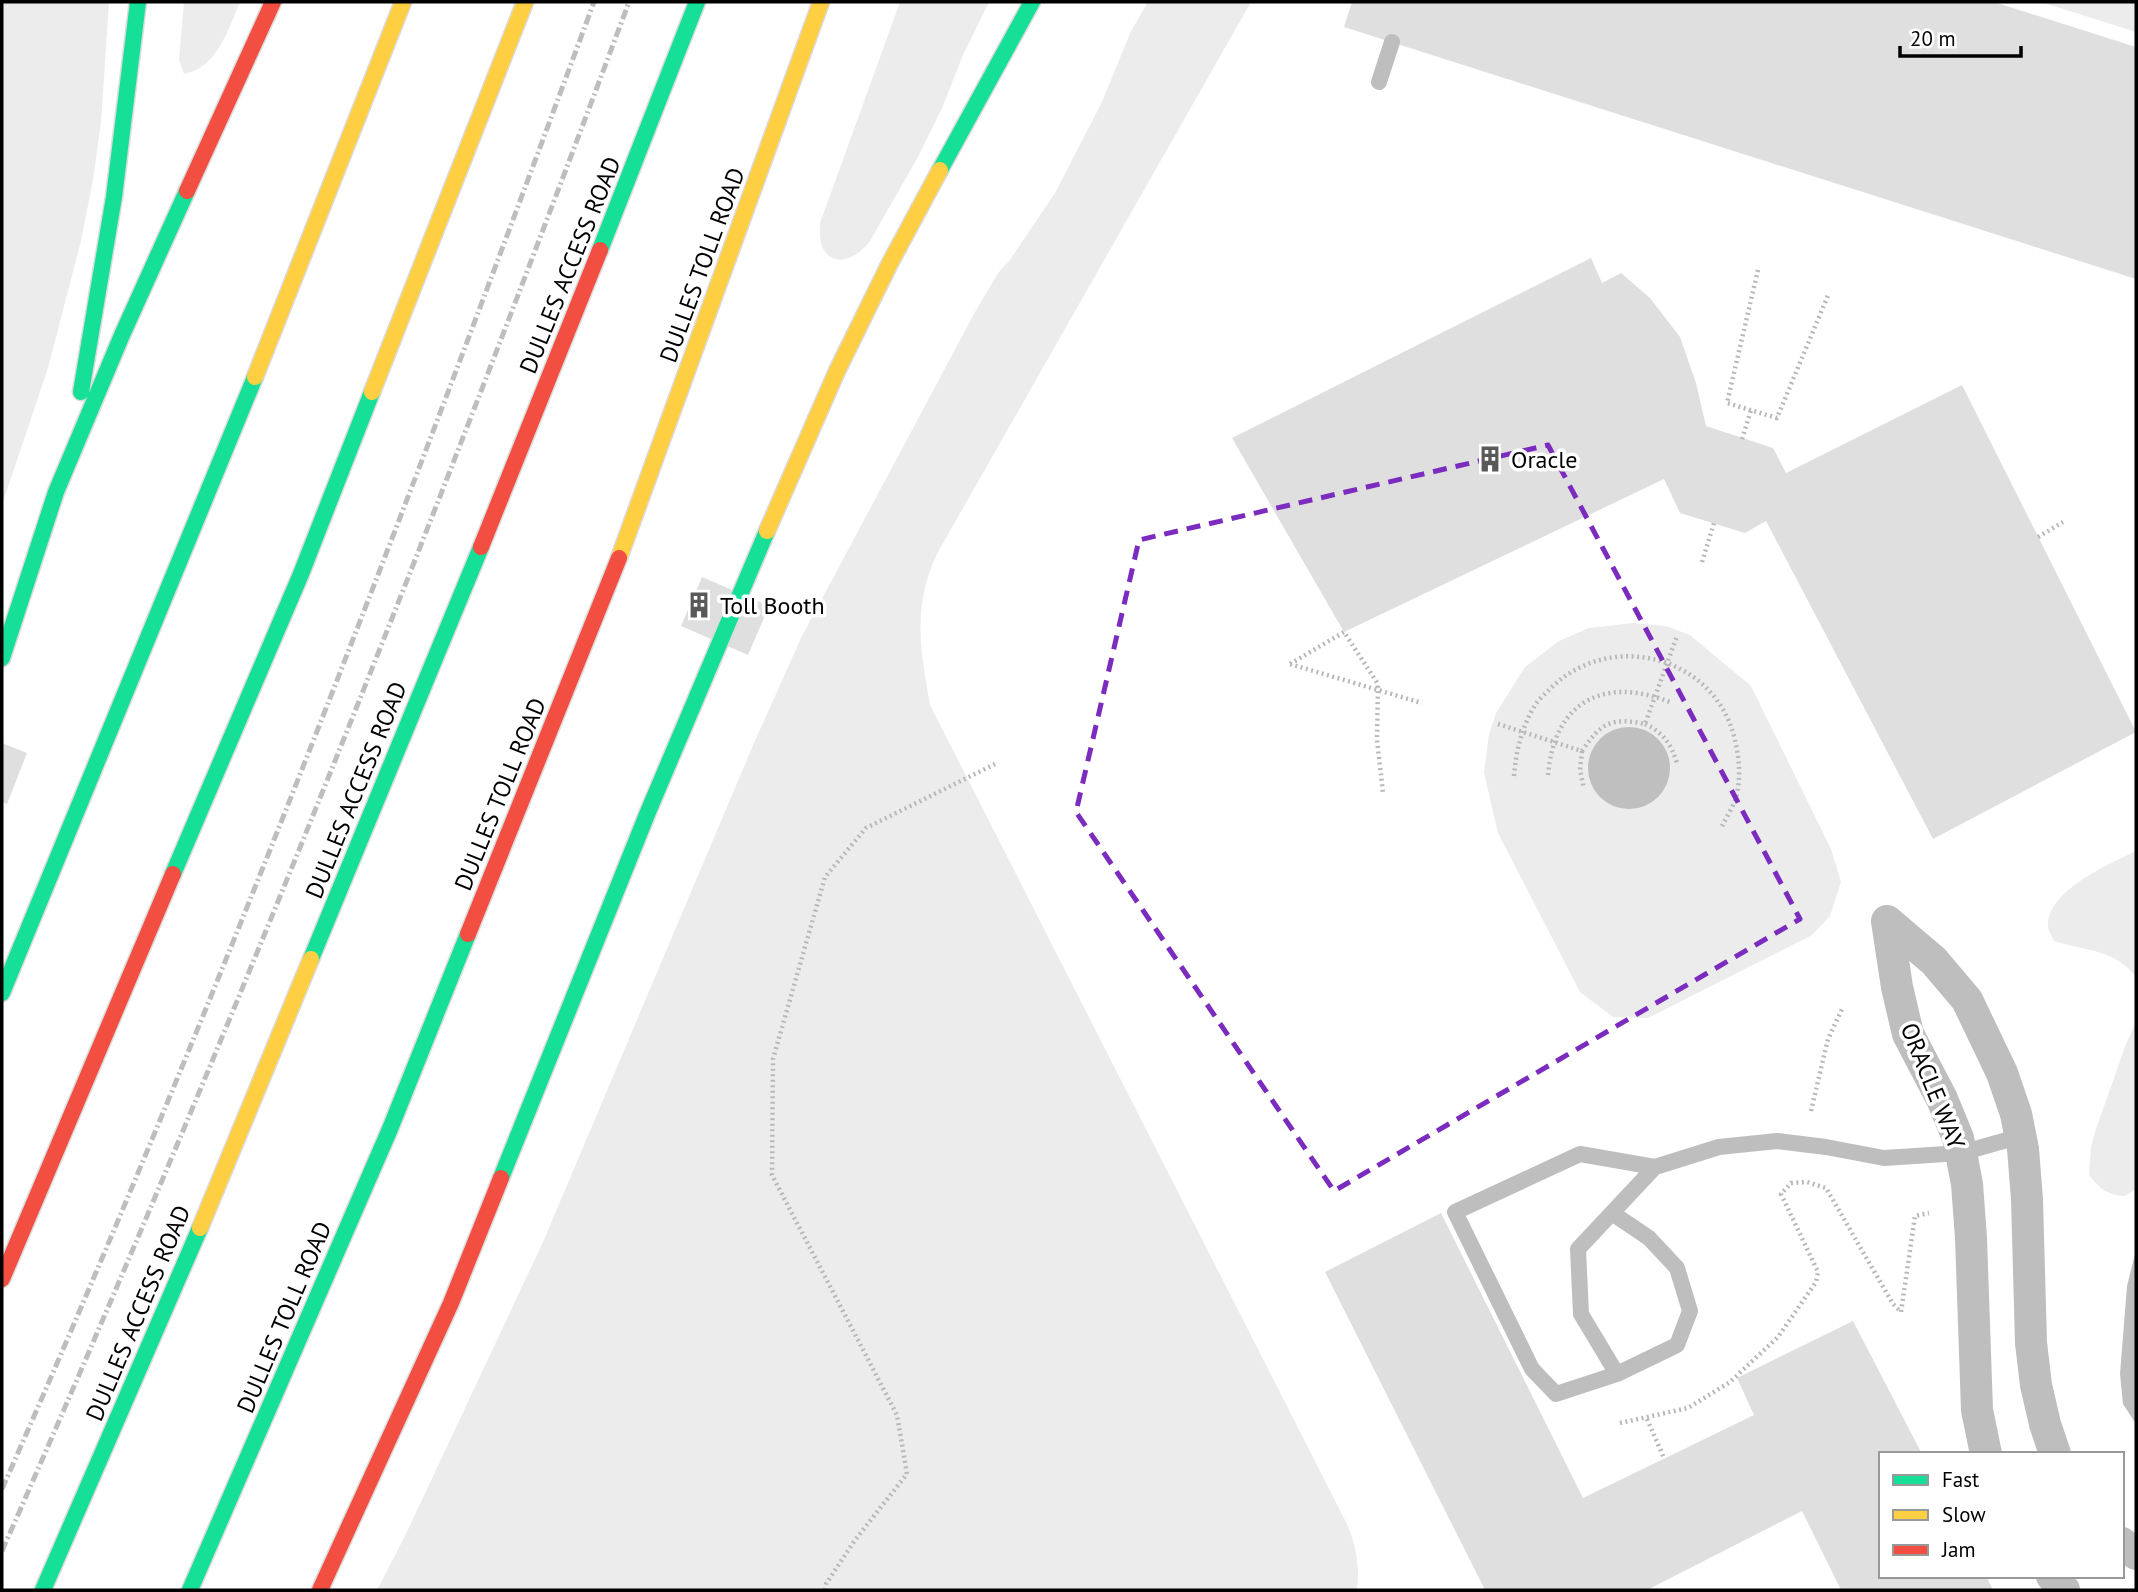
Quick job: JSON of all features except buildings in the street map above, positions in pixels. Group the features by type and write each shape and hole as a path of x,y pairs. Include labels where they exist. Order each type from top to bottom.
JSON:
{"highway":[{"path":"2,658 56,492 79,397 112,224 138,2"},
{"path":"56,492 122,335 273,2"},
{"path":"2,993 233,433 403,2"},
{"path":"2,1279 302,574 525,2"},
{"name":"DULLES ACCESS ROAD","path":"43,1590 85,1497 285,1022 634,168 697,2"},
{"name":"DULLES TOLL ROAD","path":"190,1590 390,1129 627,537 821,2"},
{"path":"320,1590 451,1303 648,812 755,557 837,372 890,263 1035,2"}],"street":[{"name":"ORACLE WAY","path":"1986,1452 1976,1410 1967,1184 1958,1138 1942,1099 1908,1034 1896,987 1887,922 1934,961 1967,1000 2002,1073 2016,1114 2021,1136 2027,1199 2031,1343 2036,1385 2054,1452"}],"lane":[{"path":"1379,82 1392,42"},
{"path":"1612,1213 1649,1238 1676,1268 1690,1311 1677,1345 1617,1374 1556,1394 1532,1369 1455,1212 1580,1154 1655,1167 1718,1147 1777,1141 1884,1158 1961,1153 2021,1136"},
{"path":"1617,1374 1581,1314 1578,1249 1655,1167"}],"path":[{"path":"1758,270 1727,403 1777,418 1829,293"},
{"path":"1742,439 1751,410"},
{"path":"2038,537 2063,522"},
{"path":"1702,562 1714,523"},
{"path":"1383,793 1377,740 1378,692 1378,684 1344,632 1290,664 1378,692 1422,703"},
{"path":"1644,724 1677,636"},
{"path":"1514,776 1516,752 1536,702 1563,676 1588,663 1612,656 1644,656 1682,668 1708,690 1729,719 1741,763 1737,796 1721,828"},
{"path":"1548,775 1549,757 1564,722 1583,701 1602,694 1633,691 1672,703"},
{"path":"1584,789 1580,770 1582,751 1597,730 1623,719 1659,730 1672,747 1677,763"},
{"path":"1498,724 1582,751"},
{"path":"825,1590 826,1584 855,1540 907,1474 897,1415 772,1175 773,1059 825,877 866,828 995,764"},
{"path":"1811,1111 1828,1040 1843,1007"},
{"path":"1620,1423 1688,1408 1730,1382 1779,1337 1816,1282 1818,1272 1781,1194 1791,1183 1807,1182 1826,1188 1893,1304 1901,1312 1915,1216 1929,1213"},
{"path":"1647,1419 1664,1458"}],"highlighted area":[{"path":"1548,445 1800,919 1334,1191 1076,812 1139,540"}],"shaded area":[{"path":"2,2 109,2 101,122 81,241 48,368 2,505"},
{"path":"184,2 240,2 226,36 213,56 205,64 184,74 179,60"},
{"path":"900,2 989,2 918,157 870,241 854,255 842,260 835,259 822,247 820,223"},
{"path":"1148,2 1251,2 938,552 924,591 921,609 923,665 930,705 1347,1524 1357,1556 1357,1590 377,1590 543,1242 801,638 975,312 998,273 1010,260 1055,193 1102,102 1131,31"},
{"path":"2041,2 2136,2 2136,32"},
{"path":"1633,623 1666,626 1690,635 1751,686 1831,849 1841,882 1830,916 1812,935 1648,1018 1613,1017 1580,992 1498,833 1484,773 1489,734 1496,713 1525,667 1559,641 1589,628"},
{"path":"1629,727 1645,731 1658,739 1666,752 1670,768 1666,784 1658,797 1645,805 1629,809 1613,805 1600,797 1592,784 1588,768 1592,752 1600,739 1613,731"},
{"path":"2136,851 2136,977 2119,961 2109,956 2054,941 2048,926 2050,913 2069,890 2096,871"},
{"path":"2136,1022 2136,1189 2125,1196 2104,1190 2089,1175 2091,1146 2096,1129"},
{"path":"2136,1250 2136,1424 2123,1404 2120,1374 2127,1286"}],"railway":[{"path":"2,1489 160,1121 310,750 454,377 594,2"},
{"path":"2,1551 86,1360 327,781 480,393 629,2"}],"traffic: fast":[{"path":"81,392 114,197 138,2"},
{"path":"600,250 697,2"},
{"path":"940,170 1032,2"},
{"path":"2,658 56,492 122,335 187,191"},
{"path":"2,993 255,377"},
{"path":"173,874 301,574 372,392"},
{"path":"501,1178 648,812 767,531"},
{"path":"311,959 481,547"},
{"path":"190,1590 390,1129 468,934"},
{"path":"43,1590 200,1228"}],"traffic: slow":[{"path":"255,377 403,2"},
{"path":"372,392 525,2"},
{"path":"619,558 821,2"},
{"path":"767,531 837,371 940,170"},
{"path":"200,1228 311,959"}],"traffic: jam":[{"path":"187,191 273,2"},
{"path":"481,547 600,250"},
{"path":"468,934 619,558"},
{"path":"2,1279 173,874"},
{"path":"320,1590 451,1303 501,1178"}],"place":[{"name":"Oracle","path":"1490,459"},
{"name":"Toll Booth","path":"699,605"}]}
